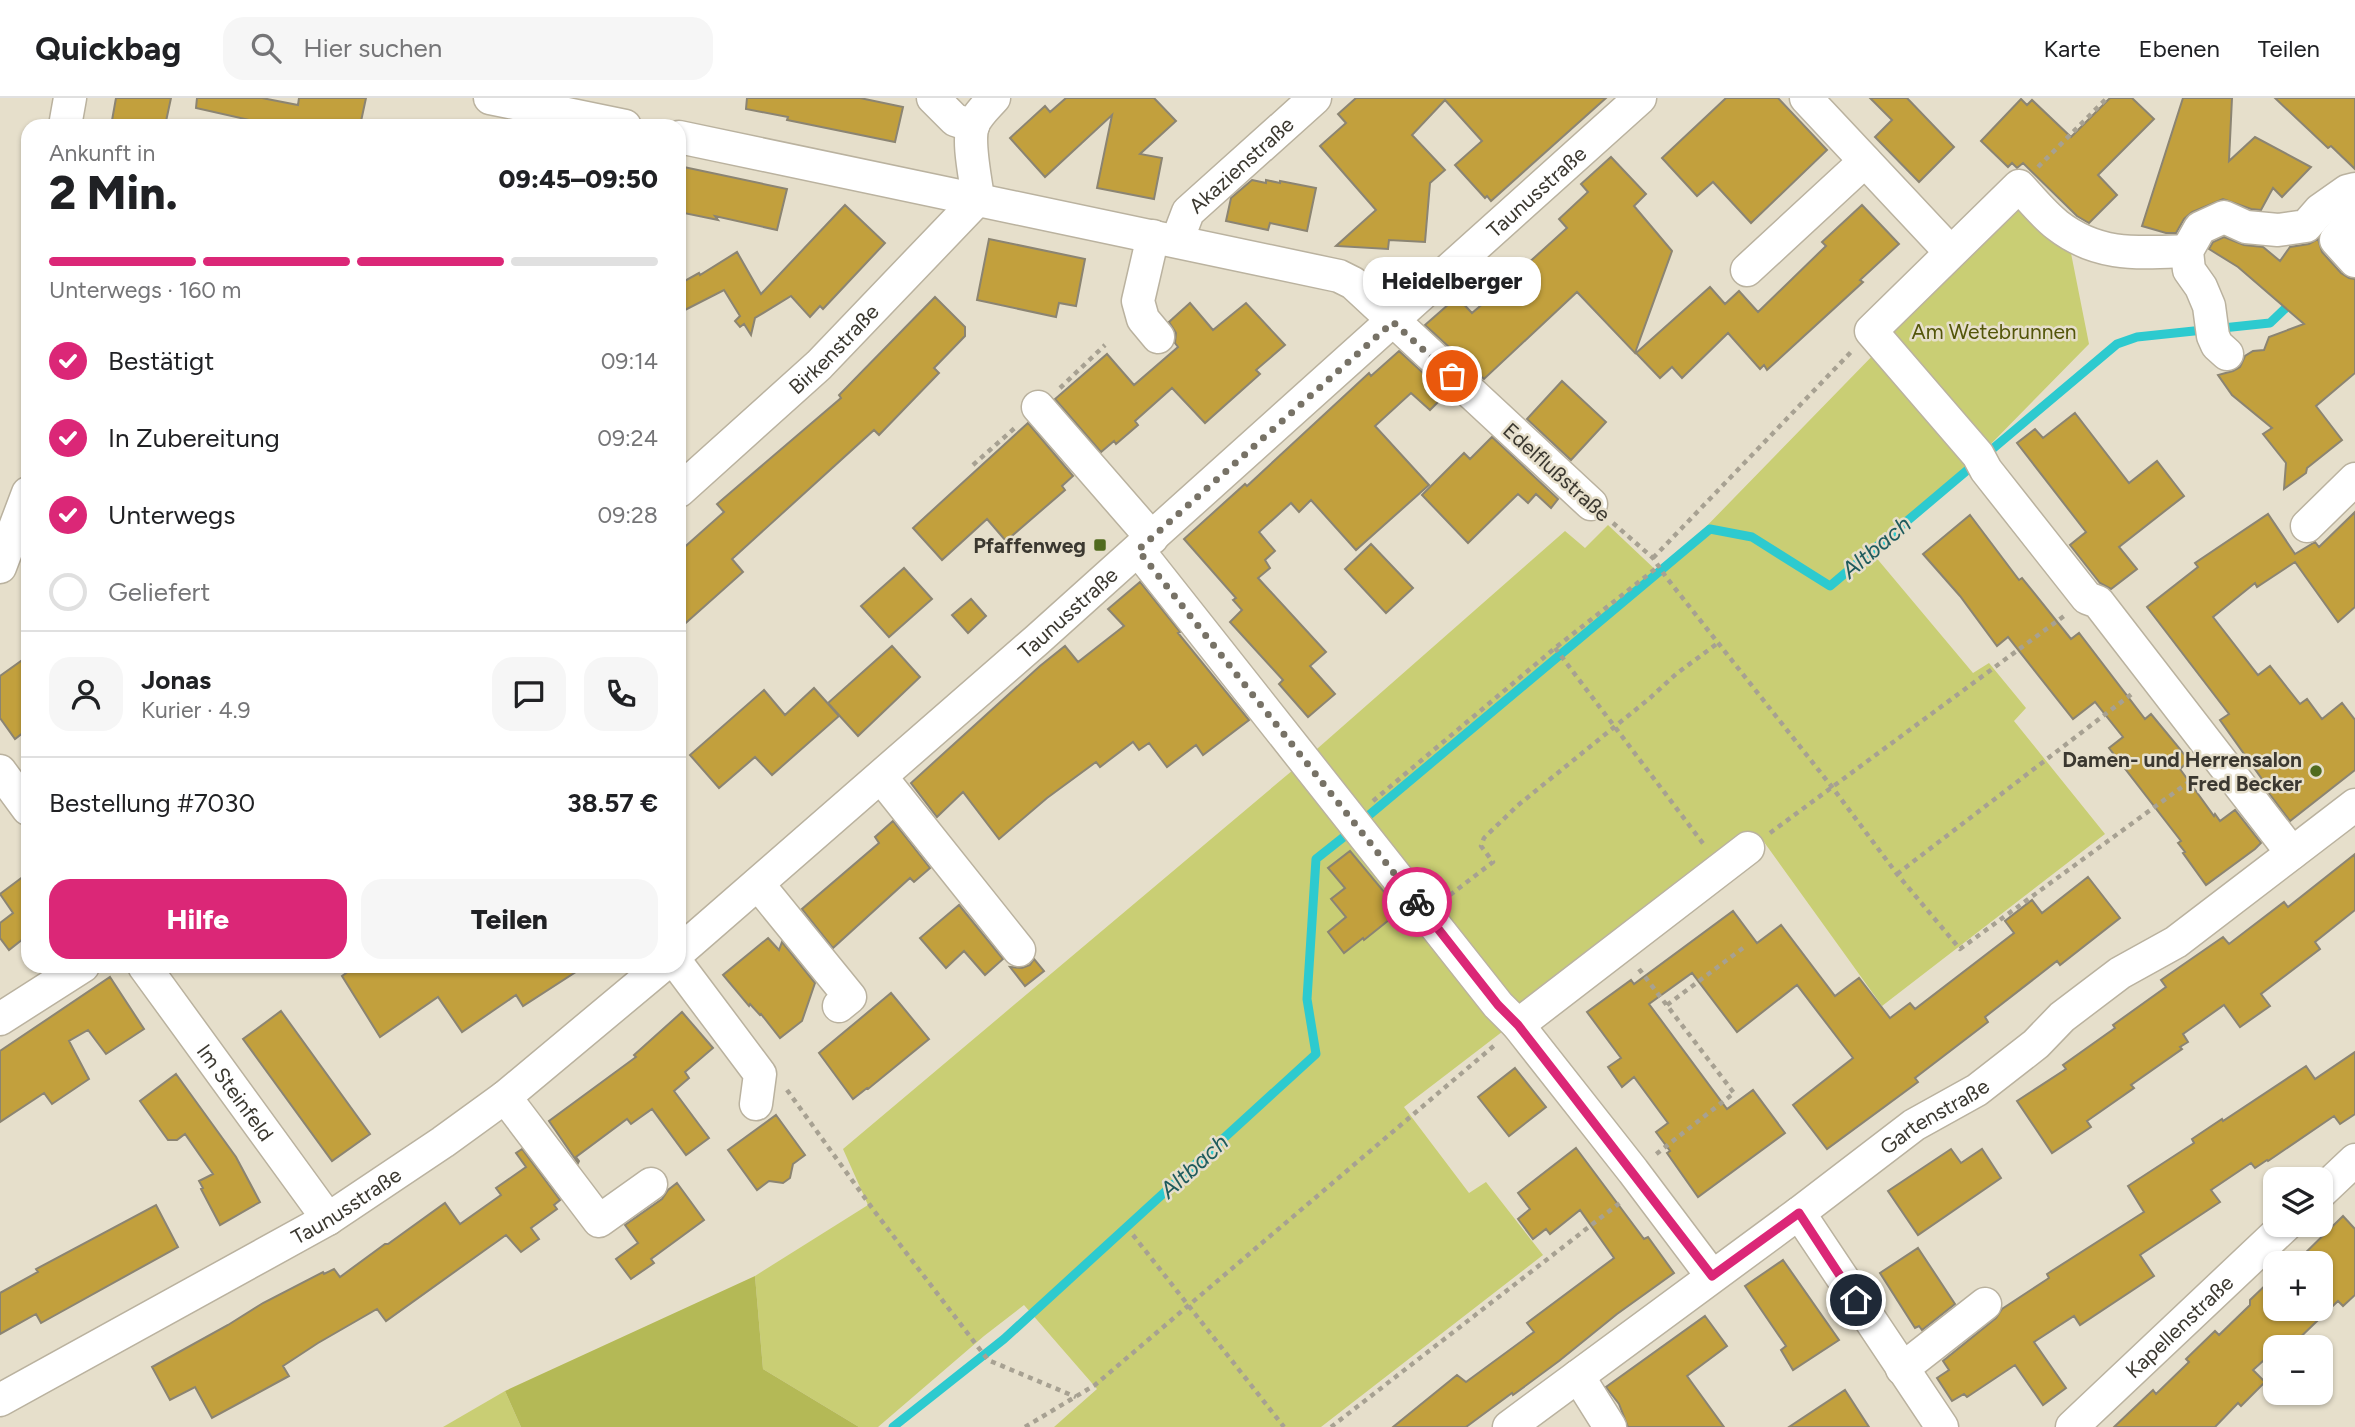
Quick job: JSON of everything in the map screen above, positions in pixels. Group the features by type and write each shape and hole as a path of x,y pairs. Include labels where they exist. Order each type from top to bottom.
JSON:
{"street":[{"path":"66,119 70,98"},
{"path":"490,98 521,101 596,119"},
{"path":"933,98 955,120 973,126"},
{"path":"978,199 971,136 973,126 994,98"},
{"name":"Akazienstraße","path":"1158,337 1143,319 1138,302 1165,238 1188,212 1315,98"},
{"name":"Taunusstraße","path":"686,946 1145,544 1640,98"},
{"path":"1806,98 1942,243"},
{"path":"686,138 1339,276 1353,283 1393,322"},
{"path":"1747,270 1865,161"},
{"path":"2187,251 2112,251 2083,241 2057,225 2019,186 1871,331 1982,462 2087,598 2098,602 2292,853"},
{"path":"2217,337 2209,306 2201,287 2189,270 2187,251 2200,228 2224,216 2246,227 2278,230 2306,226 2320,209 2347,191 2355,189"},
{"name":"Birkenstraße","path":"686,485 819,365 978,199"},
{"name":"Edelflußstraße","path":"1393,322 1591,504"},
{"path":"1038,408 1145,544 1353,819 1498,1005 1518,1025 1712,1276"},
{"path":"2307,526 2355,479"},
{"path":"0,567 21,535"},
{"path":"0,771 21,799"},
{"path":"881,777 1019,950"},
{"name":"Gartenstraße","path":"1509,1427 1914,1125 1978,1090 2036,1044 2071,1009 2120,973 2176,942 2353,810"},
{"path":"1518,1025 1748,848"},
{"path":"758,884 850,997 839,1006"},
{"path":"0,1019 72,973"},
{"name":"Im Steinfeld","path":"149,973 328,1219"},
{"name":"Taunusstraße","path":"0,1400 328,1219 505,1097 654,973"},
{"path":"684,973 760,1074 756,1104"},
{"path":"505,1097 599,1221 651,1184"},
{"path":"2333,1181 2355,1160"},
{"path":"1799,1213 1942,1427"},
{"name":"Kapellenstraße","path":"2072,1427 2273,1237"},
{"path":"1902,1369 1985,1304"},
{"path":"1578,1376 1610,1427"}],"path":[{"path":"2019,186 2107,98"},
{"path":"1653,558 1871,331"},
{"name":"Edelflußstraße","path":"1591,504 1653,558 1897,874 1960,950 2219,760"},
{"path":"1353,819 1659,566"},
{"path":"1748,848 2087,598"},
{"path":"1427,914 1493,862 1480,846 1498,824 1650,698 1675,674 1718,643"},
{"path":"1557,650 1722,869"},
{"path":"1897,874 2155,676"},
{"path":"1667,1005 1747,945"},
{"path":"1331,1427 1638,1178 1734,1093 1622,946"},
{"path":"1025,1427 1095,1385 1518,1025"},
{"path":"779,1080 988,1360 1077,1398"},
{"path":"1133,1235 1284,1427"}],"green space":[{"name":"Am Wetebrunnen","path":"2021,190 2068,238 2089,344 1986,449 1884,330"},
{"path":"1881,347 1969,467 1874,555 1973,673 1989,663 2026,708 2014,721 2105,834 1882,1006 1759,835 1404,1107 1469,1193 1486,1182 1543,1255 1321,1427 1054,1427 1097,1389 1024,1305 878,1427 859,1427 763,1369 755,1276 868,1205 843,1149 1293,770 1565,531 1585,548 1608,525 1660,574"},
{"path":"755,1276 763,1369 859,1427 521,1427 505,1391"},
{"path":"505,1391 521,1427 443,1427"}],"building":[{"path":"116,98 171,98 166,119 112,119"},
{"path":"197,98 262,98 298,105 299,98 366,98 362,119 245,119 196,108"},
{"path":"747,98 860,98 903,107 895,142 746,109"},
{"path":"1066,98 1154,98 1176,121 1140,154 1162,158 1154,199 1097,188 1112,115 1045,177 1010,138 1045,106 1050,112"},
{"path":"1356,98 1606,98 1491,201 1487,196 1485,198 1455,165 1482,141 1445,100 1412,135 1445,170 1430,183 1425,242 1389,240 1388,249 1336,246 1376,210 1320,146 1346,123 1338,114"},
{"path":"1726,98 1778,98 1827,150 1751,223 1713,182 1697,196 1662,158"},
{"path":"1870,98 1907,98 1954,147 1919,182 1875,137 1892,120"},
{"path":"2110,98 2132,98 2154,119 2098,175 2117,195 2089,223 2077,216 2023,163 2017,168 2012,163 2008,167 1981,141 2021,99 2027,105 2032,100 2071,137"},
{"path":"2183,98 2232,98 2229,161 2255,137 2311,167 2282,197 2273,188 2261,210 2223,199 2192,212 2184,219 2176,233 2142,226"},
{"path":"2275,98 2355,98 2355,169 2331,146 2328,148"},
{"path":"1611,157 1646,194 1634,206 1672,251 1635,353 1577,292 1484,379 1425,325 1457,297 1472,313 1493,295 1567,228 1559,219 1588,192 1581,184"},
{"path":"686,167 787,189 777,230 715,216 718,220 686,213"},
{"path":"1252,180 1266,183 1266,180 1280,181 1316,188 1307,231 1270,223 1268,230 1226,221 1231,198"},
{"path":"845,205 885,243 823,309 820,306 810,317 791,296 755,318 751,335 744,324 740,327 735,321 740,316 724,290 686,309 686,280 699,273 700,275 737,252 761,294"},
{"path":"1862,205 1899,244 1860,280 1863,282 1767,370 1764,365 1760,369 1728,333 1682,378 1672,367 1660,378 1636,353 1710,287 1725,304 1739,291 1758,312 1826,246 1822,242"},
{"path":"2224,237 2244,245 2263,247 2280,261 2290,247 2309,244 2318,239 2322,252 2341,273 2355,279 2355,373 2316,406 2342,440 2284,489 2286,463 2263,434 2272,428 2232,395 2218,375 2240,367 2245,356 2253,351 2264,350 2269,337 2304,324 2238,267 2209,249 2213,242"},
{"path":"989,239 1085,259 1076,306 1059,303 1056,317 977,300"},
{"path":"935,297 965,327 965,336 934,368 939,373 879,435 874,430 732,559 743,572 686,623 686,546 724,512 717,504 841,398 839,395"},
{"path":"1190,303 1213,330 1246,303 1285,345 1256,370 1260,374 1205,423 1172,388 1135,421 1138,425 1116,444 1114,441 1101,452 1055,399 1107,354 1134,385 1178,347 1175,343 1176,333 1169,322"},
{"path":"1399,351 1446,394 1430,410 1411,393 1375,426 1429,485 1356,550 1311,500 1299,512 1291,503 1259,532 1275,551 1265,560 1270,568 1258,578 1326,652 1310,666 1335,694 1308,717 1279,684 1283,680 1230,622 1242,610 1233,600 1236,598 1184,539 1245,484 1247,486 1369,373 1371,376"},
{"path":"1562,381 1606,422 1571,460 1527,419"},
{"path":"2075,413 2129,483 2157,461 2184,496 2119,547 2137,569 2111,589 2100,583 2070,545 2086,532 2017,443 2035,429 2043,438"},
{"path":"1028,423 1073,476 1062,486 1065,490 1006,541 987,519 942,560 913,528"},
{"path":"1492,437 1558,499 1551,508 1536,494 1528,503 1518,494 1468,543 1422,495 1464,453 1470,459"},
{"path":"2355,512 2355,607 2338,622 2295,562 2257,587 2255,583 2213,617 2258,675 2270,666 2300,704 2307,699 2322,719 2342,703 2355,720 2355,770 2290,821 2220,720 2229,714 2147,607 2198,567 2195,563 2268,514 2295,554 2315,542 2319,547"},
{"path":"1970,515 2019,580 2022,578 2071,639 2079,633 2145,719 2151,714 2180,749 2189,761 2180,769 2214,816 2215,814 2220,821 2235,810 2261,843 2255,849 2206,885 2183,853 2185,852 2178,843 2181,841 2109,748 2123,737 2095,702 2073,719 2008,637 1997,646 1960,596 1923,554"},
{"path":"1371,544 1413,588 1386,613 1345,569"},
{"path":"904,568 932,599 889,637 861,606"},
{"path":"1140,582 1249,720 1203,755 1196,745 1167,767 1149,743 1139,750 1133,742 1100,767 1096,762 1047,798 999,839 963,792 937,817 911,783 1065,646 1078,662 1124,626 1108,609"},
{"path":"971,599 986,616 968,633 952,615"},
{"path":"892,646 920,677 858,736 828,703"},
{"path":"21,661 21,734 15,739 0,718 0,676"},
{"path":"814,688 839,716 772,775 755,757 719,788 690,755 764,690 785,715"},
{"path":"893,821 930,868 914,882 910,878 833,948 802,909 879,843 875,837"},
{"path":"1350,851 1400,911 1344,953 1328,932 1346,917 1331,899 1345,888 1328,868"},
{"path":"2355,854 2355,910 2315,942 2320,949 2261,994 2270,1006 2240,1027 2224,1005 2183,1034 2188,1042 2180,1047 2182,1049 2131,1085 2134,1088 2087,1121 2091,1127 2052,1153 2017,1101 2066,1069 2063,1065 2166,987 2161,980 2223,937 2229,944 2284,902 2288,907"},
{"path":"2088,877 2120,918 2060,965 2057,961 1985,1017 1988,1022 1915,1078 1918,1082 1827,1149 1793,1105 1853,1058 1797,985 1737,1032 1692,973 1649,1004 1727,1109 1753,1090 1785,1133 1698,1197 1667,1153 1670,1151 1656,1132 1668,1123 1634,1077 1622,1087 1608,1067 1621,1058 1587,1012 1631,980 1634,984 1733,911 1757,943 1781,925 1835,996 1859,978 1890,1018 1910,1003 1915,1009 2014,933 2005,921 2032,900 2042,913"},
{"path":"21,878 21,941 9,950 0,938 0,923 13,913 0,894"},
{"path":"959,905 1003,959 985,975 964,951 946,968 920,938"},
{"path":"768,938 779,950 782,942 815,983 802,1021 780,1038 723,975"},
{"path":"1034,959 1044,971 1025,986 1010,967 1022,968 1030,965"},
{"path":"346,973 574,973 523,1006 516,995 462,1032 438,997 380,1037 342,976"},
{"path":"110,977 144,1029 106,1054 88,1030 69,1041 89,1079 52,1104 44,1093 0,1122 0,1051"},
{"path":"891,993 929,1039 853,1099 819,1053"},
{"path":"281,1011 370,1134 332,1161 243,1039"},
{"path":"682,1012 713,1048 685,1072 689,1078 674,1091 709,1138 686,1155 652,1109 631,1124 627,1119 576,1157 578,1163 549,1121 636,1057 634,1055"},
{"path":"2355,1052 2355,1114 2340,1124 2334,1116 2268,1161 2255,1168 2251,1163 2211,1190 2220,1202 2140,1255 2154,1276 2080,1325 2074,1316 2034,1342 2066,1388 2043,1405 2015,1365 1967,1397 1964,1394 1952,1401 1937,1378 1949,1370 1943,1361 1996,1318 2002,1309 2049,1278 2047,1274 2144,1212 2128,1186 2194,1143 2192,1139 2306,1066 2315,1079"},
{"path":"1515,1068 1546,1107 1509,1136 1478,1097"},
{"path":"176,1074 236,1157 260,1202 220,1225 199,1181 213,1174 185,1134 177,1140 168,1140 140,1101"},
{"path":"776,1115 805,1155 793,1164 790,1178 783,1183 769,1181 757,1190 728,1150"},
{"path":"1576,1148 1644,1239 1648,1237 1674,1273 1559,1361 1466,1427 1393,1427 1457,1375 1466,1382 1534,1332 1527,1323 1614,1258 1580,1210 1550,1234 1546,1229 1533,1239 1518,1219 1530,1209 1518,1193"},
{"path":"522,1149 560,1200 554,1205 557,1209 531,1228 539,1239 521,1252 506,1235 386,1321 377,1309 283,1366 289,1376 212,1418 195,1387 170,1400 152,1367 323,1272 324,1274 334,1269 340,1277 445,1203 460,1224 501,1195 496,1188 526,1167 516,1153"},
{"path":"1951,1149 1961,1163 1982,1149 2001,1178 1918,1235 1888,1191"},
{"path":"677,1183 704,1220 651,1259 654,1263 631,1279 616,1259 638,1243 625,1225 662,1199"},
{"path":"156,1205 178,1247 41,1323 36,1314 0,1334 0,1293 38,1272 36,1269"},
{"path":"2343,1216 2355,1229 2355,1295 2343,1306 2338,1301 2333,1306 2333,1251 2307,1251 2322,1237 2333,1237 2333,1226"},
{"path":"1918,1248 1955,1304 1922,1330 1919,1326 1915,1328 1880,1273"},
{"path":"1783,1260 1839,1340 1793,1370 1781,1350 1786,1346 1745,1286"},
{"path":"2263,1288 2263,1321 2317,1321 2303,1335 2263,1335 2263,1361 2253,1370 2263,1380 2263,1384 2241,1406 2238,1403 2215,1427 2114,1427 2153,1390 2156,1394 2189,1362 2186,1359 2215,1331 2219,1335 2250,1305 2250,1300"},
{"path":"1705,1316 1727,1346 1687,1376 1724,1427 1628,1427 1619,1404 1606,1387"},
{"path":"1845,1390 1869,1427 1789,1427"}],"waterway":[{"name":"Altbach","path":"1368,816 1710,529 1752,537 1830,586 2117,344 2137,337 2270,323 2292,302"},
{"name":"Altbach","path":"893,1427 1004,1339 1316,1054 1307,999 1316,859 1345,836"}],"way so far":[{"path":"1417,902 1138,550 1393,322 1452,376"}],"place":[{"name":"Heidelberger","path":"1452,376"},
{"name":"Pfaffenweg","path":"1100,545"},
{"name":"Damen- und Herrensalon Fred Becker","path":"2316,771"}],"route":[{"path":"1417,902 1498,1005 1518,1025 1712,1276 1799,1213 1856,1300"}]}
